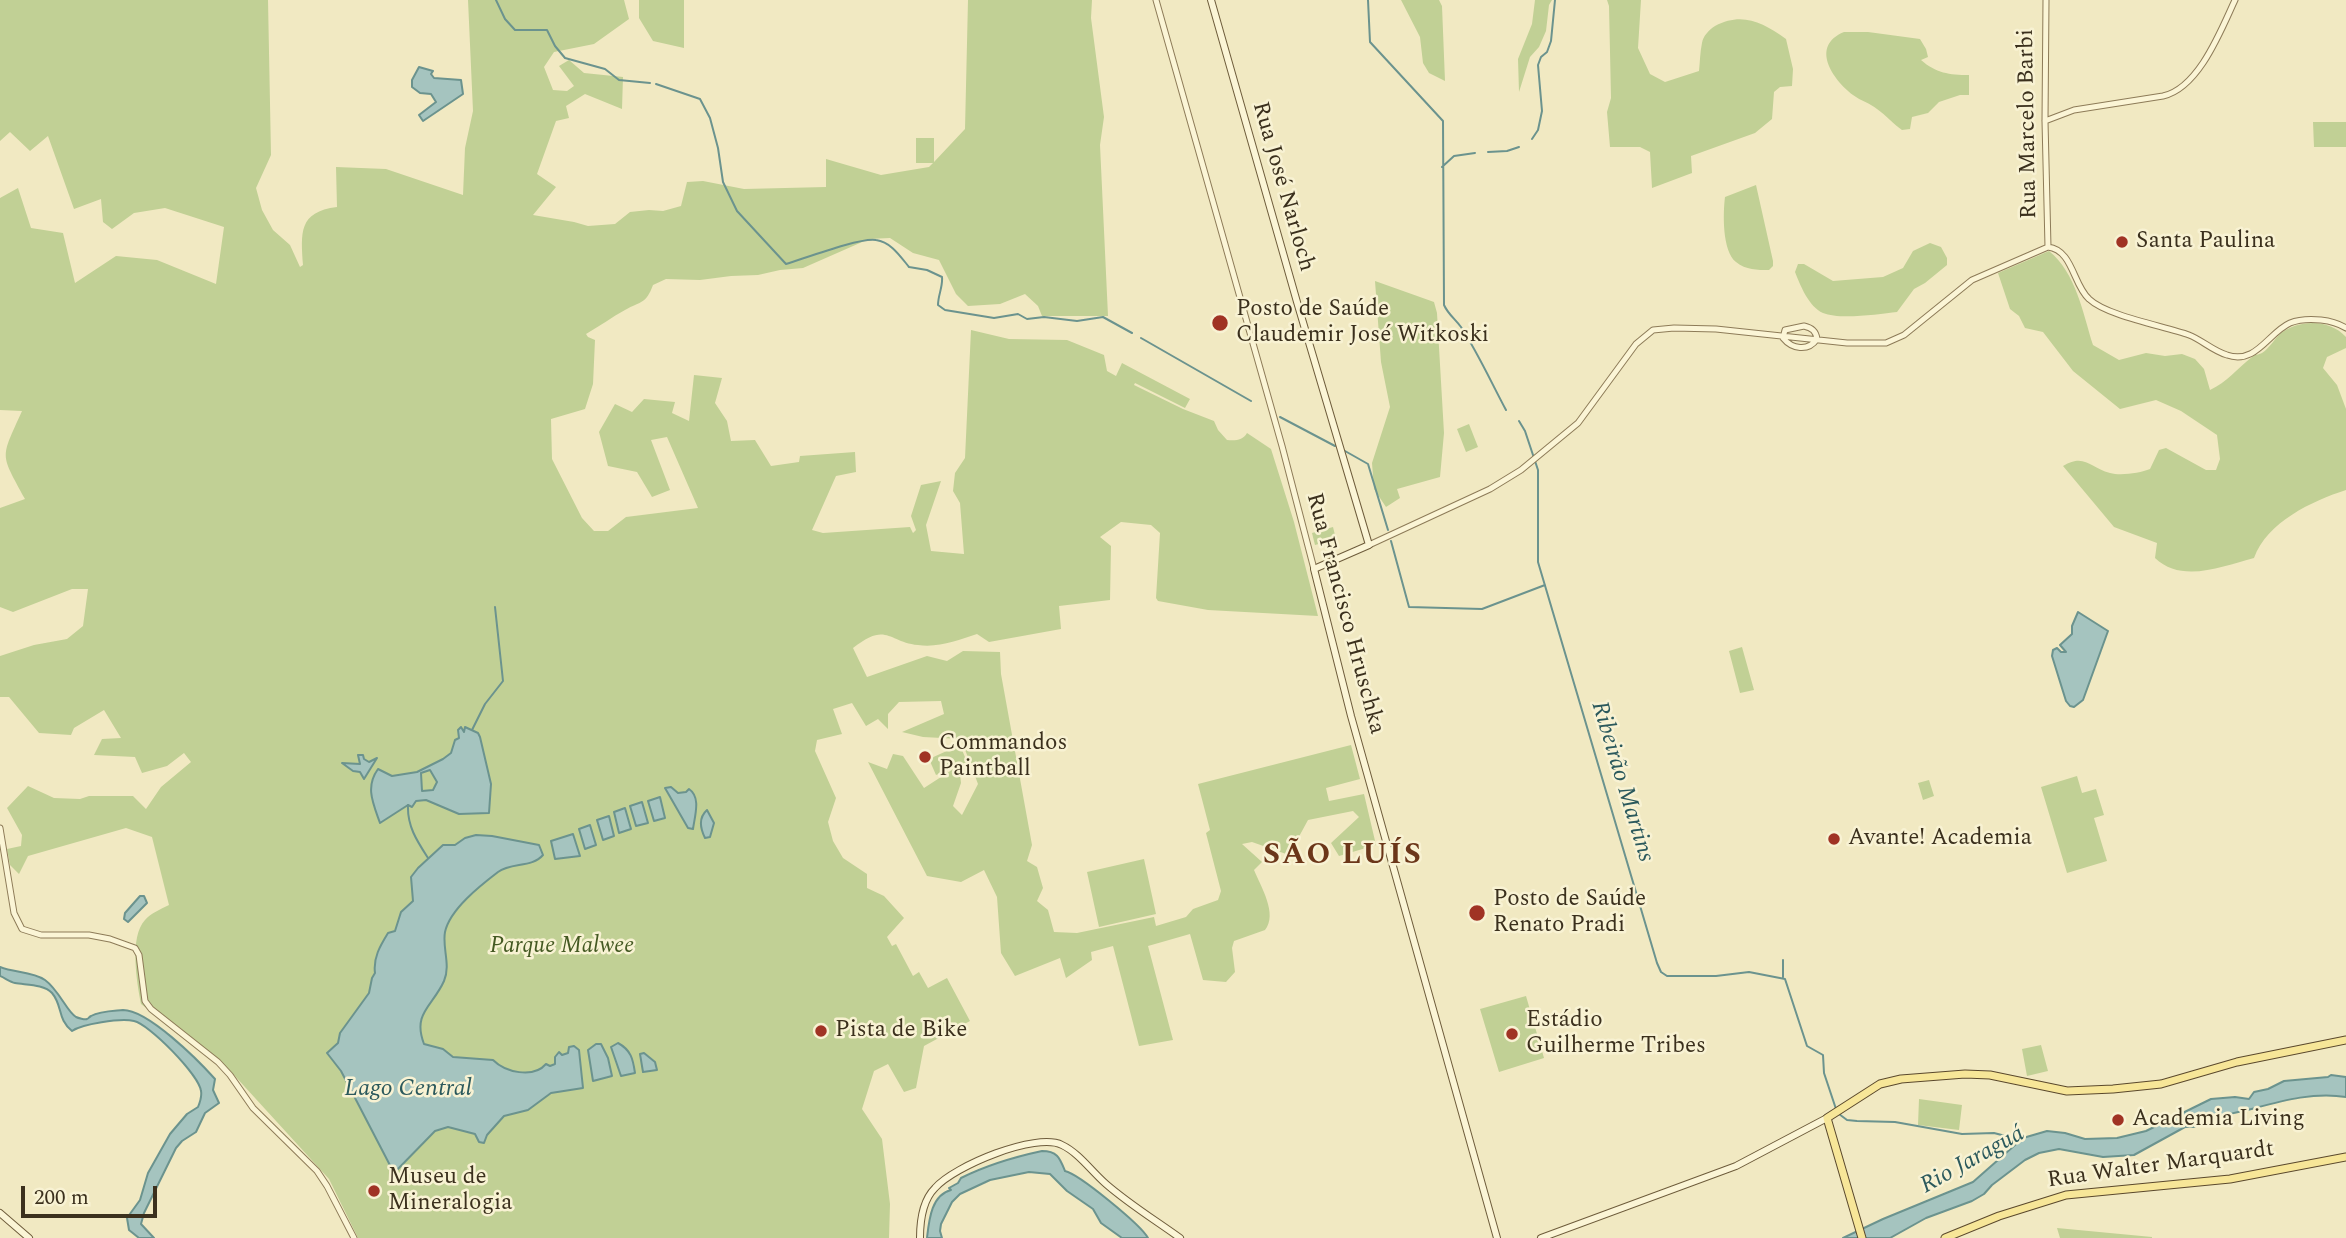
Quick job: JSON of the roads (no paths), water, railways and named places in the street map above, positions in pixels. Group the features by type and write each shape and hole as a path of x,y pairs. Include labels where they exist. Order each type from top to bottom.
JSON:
{"main road":[{"name":"Rua José Narloch","path":"1211,0 1368,545"},
{"path":"1314,569 1368,545"},
{"name":"Rua Francisco Hruschka","path":"1314,569 1351,716 1497,1238"},
{"path":"1541,1238 1751,1159 1834,1114 1880,1084 1902,1079 1970,1074 2010,1078 2067,1091 2113,1089 2161,1084 2237,1062 2346,1040"},
{"path":"1834,1114 1862,1238"},
{"path":"920,1238 921,1217 928,1197 949,1175 995,1154 1049,1142 1066,1147 1110,1187 1180,1238"},
{"name":"Rua Walter Marquardt","path":"1945,1238 1999,1216 2066,1195 2230,1179 2346,1157"},
{"path":"0,1213 29,1238"}],"street":[{"name":"Rua Francisco Hruschka","path":"1156,0 1314,569"},
{"name":"Rua Marcelo Barbi","path":"2046,0 2048,247"},
{"path":"2045,121 2074,110 2177,92 2216,43 2235,0"},
{"path":"1368,545 1490,489 1531,462 1578,423 1640,340 1653,330 1716,329 1869,345 1896,340 1972,280 2048,247 2054,248 2065,257 2081,290 2099,306 2188,335 2225,355 2235,357 2254,352 2282,328 2300,320 2327,320 2346,328"},
{"path":"1782,335 1791,327 1804,326 1814,330 1817,339"},
{"path":"1782,335 1788,344 1798,348 1810,346 1817,339"},
{"path":"0,828 13,913 22,929 41,935 89,935 135,948 139,955 145,1001 151,1009 218,1062 253,1108 317,1171 354,1238"}],"water":[{"path":"419,67 433,71 431,74 434,78 461,80 463,94 423,121 419,115 436,102 431,94 420,93 412,87 412,80"},
{"path":"2078,612 2108,631 2083,700 2074,707 2066,701 2052,656 2053,650 2057,648 2066,652 2060,645 2072,634 2072,626"},
{"path":"461,727 464,732 465,727 478,733 480,737 491,784 489,813 459,814 426,800 416,801 412,807 408,805 380,823 371,789 378,769 392,776 417,772 451,753 455,740 459,738 458,730","holes":["430,770 437,782 433,790 422,791 421,773"]},
{"path":"358,755 363,755 369,762 377,758 364,779 360,772 353,771 342,763 360,764"},
{"path":"671,787 678,793 689,789 693,792 696,807 693,829 688,828 665,788"},
{"path":"660,797 665,818 654,821 648,801"},
{"path":"642,802 648,823 636,826 630,806"},
{"path":"625,808 631,829 619,833 614,812"},
{"path":"707,810 714,823 710,837 705,838 701,823"},
{"path":"609,816 614,836 603,840 597,820"},
{"path":"590,825 596,845 585,849 579,829"},
{"path":"573,834 580,856 555,859 551,841"},
{"name":"Lago Central","path":"476,835 539,845 543,855 533,862 498,872 467,898 453,915 445,932 446,975 422,1017 421,1033 424,1044 443,1049 453,1057 493,1060 505,1068 519,1072 534,1071 546,1064 555,1064 555,1057 559,1052 562,1055 568,1053 569,1047 574,1046 579,1050 583,1088 551,1093 528,1110 504,1116 487,1135 484,1143 479,1142 475,1134 448,1127 435,1131 394,1173 341,1071 327,1053 338,1043 340,1033 369,993 380,947 388,933 395,931 401,912 413,901 411,877 443,845 455,845"},
{"path":"140,896 144,896 147,903 128,922 124,919 125,913"},
{"path":"0,967 45,980 69,1011 77,1017 86,1019 98,1013 123,1010 146,1018 172,1037 215,1079 213,1090 219,1103 205,1113 196,1132 176,1148 144,1213 141,1224 154,1238 139,1238 129,1230 127,1218 140,1200 148,1173 170,1134 187,1114 198,1107 201,1091 198,1084 172,1051 141,1024 128,1020 111,1021 72,1031 64,1022 58,1003 49,990 9,981 0,976"},
{"path":"618,1043 631,1055 635,1073 621,1076 611,1047"},
{"path":"601,1044 608,1058 612,1076 593,1081 588,1050"},
{"path":"644,1053 655,1062 657,1070 643,1072 640,1054"},
{"path":"2331,1075 2346,1077 2346,1097 2323,1095 2300,1098 2208,1120 2194,1127 2185,1127 2134,1155 2103,1157 2059,1149 2039,1153 2025,1160 1972,1201 1926,1218 1890,1238 1843,1238 1973,1182 2023,1138 2047,1131 2085,1139 2117,1138 2146,1131 2211,1099 2249,1099 2254,1092 2284,1081"},
{"path":"1042,1151 1055,1154 1065,1171 1109,1201 1148,1238 1122,1238 1101,1223 1093,1209 1067,1191 1050,1174 1029,1172 990,1180 960,1194 952,1202 941,1224 942,1238 927,1238 935,1203 961,1178 1001,1162"}],"waterway":[{"path":"496,0 505,19 515,30 547,30 565,58 605,69 619,80 650,83"},
{"name":"Ribeirão Martins","path":"1368,0 1370,42 1443,121 1444,305 1479,357 1506,410"},
{"path":"1532,139 1538,130 1542,111 1538,65 1551,41 1555,0"},
{"path":"656,84 700,99 710,118 723,182 737,211 786,264 845,245 876,240 891,247 909,267 927,270 942,277 938,305 945,310 994,318 1018,314 1027,319 1044,317 1077,321 1103,317 1132,333"},
{"path":"1488,152 1519,147"},
{"path":"1442,167 1454,156 1475,153"},
{"path":"1141,338 1251,401"},
{"path":"1280,417 1335,446"},
{"name":"Ribeirão Martins","path":"1519,421 1538,470 1538,562 1661,972 1667,976 1716,976 1749,972 1785,979 1807,1046 1823,1055 1824,1073 1836,1109"},
{"path":"1345,451 1368,464 1388,530"},
{"path":"1391,541 1409,607 1482,609 1545,585"},
{"path":"472,730 485,704 503,681 495,607"},
{"path":"408,805 411,827 428,858"},
{"path":"1783,960 1783,977"},
{"name":"Ribeirão Martins","path":"1839,1114 1847,1120 1895,1122 1962,1134 1994,1133 2021,1140"}],"place":[{"name":"Santa Paulina","path":"2122,242"},
{"name":"Posto de Saúde Claudemir José Witkoski","path":"1220,323"},
{"name":"Commandos Paintball","path":"925,757"},
{"name":"Avante! Academia","path":"1834,839"},
{"name":"Posto de Saúde Renato Pradi","path":"1477,913"},
{"name":"Pista de Bike","path":"821,1031"},
{"name":"Estádio Guilherme Tribes","path":"1512,1034"},
{"name":"Academia Living","path":"2118,1120"},
{"name":"Museu de Mineralogia","path":"374,1191"}],"district":[{"name":"SÃO LUÍS","path":"1343,857"}],"park label":[{"name":"Parque Malwee","path":"562,947"}],"water label":[{"name":"Rio Jaraguá","path":"1973,1161"}]}
